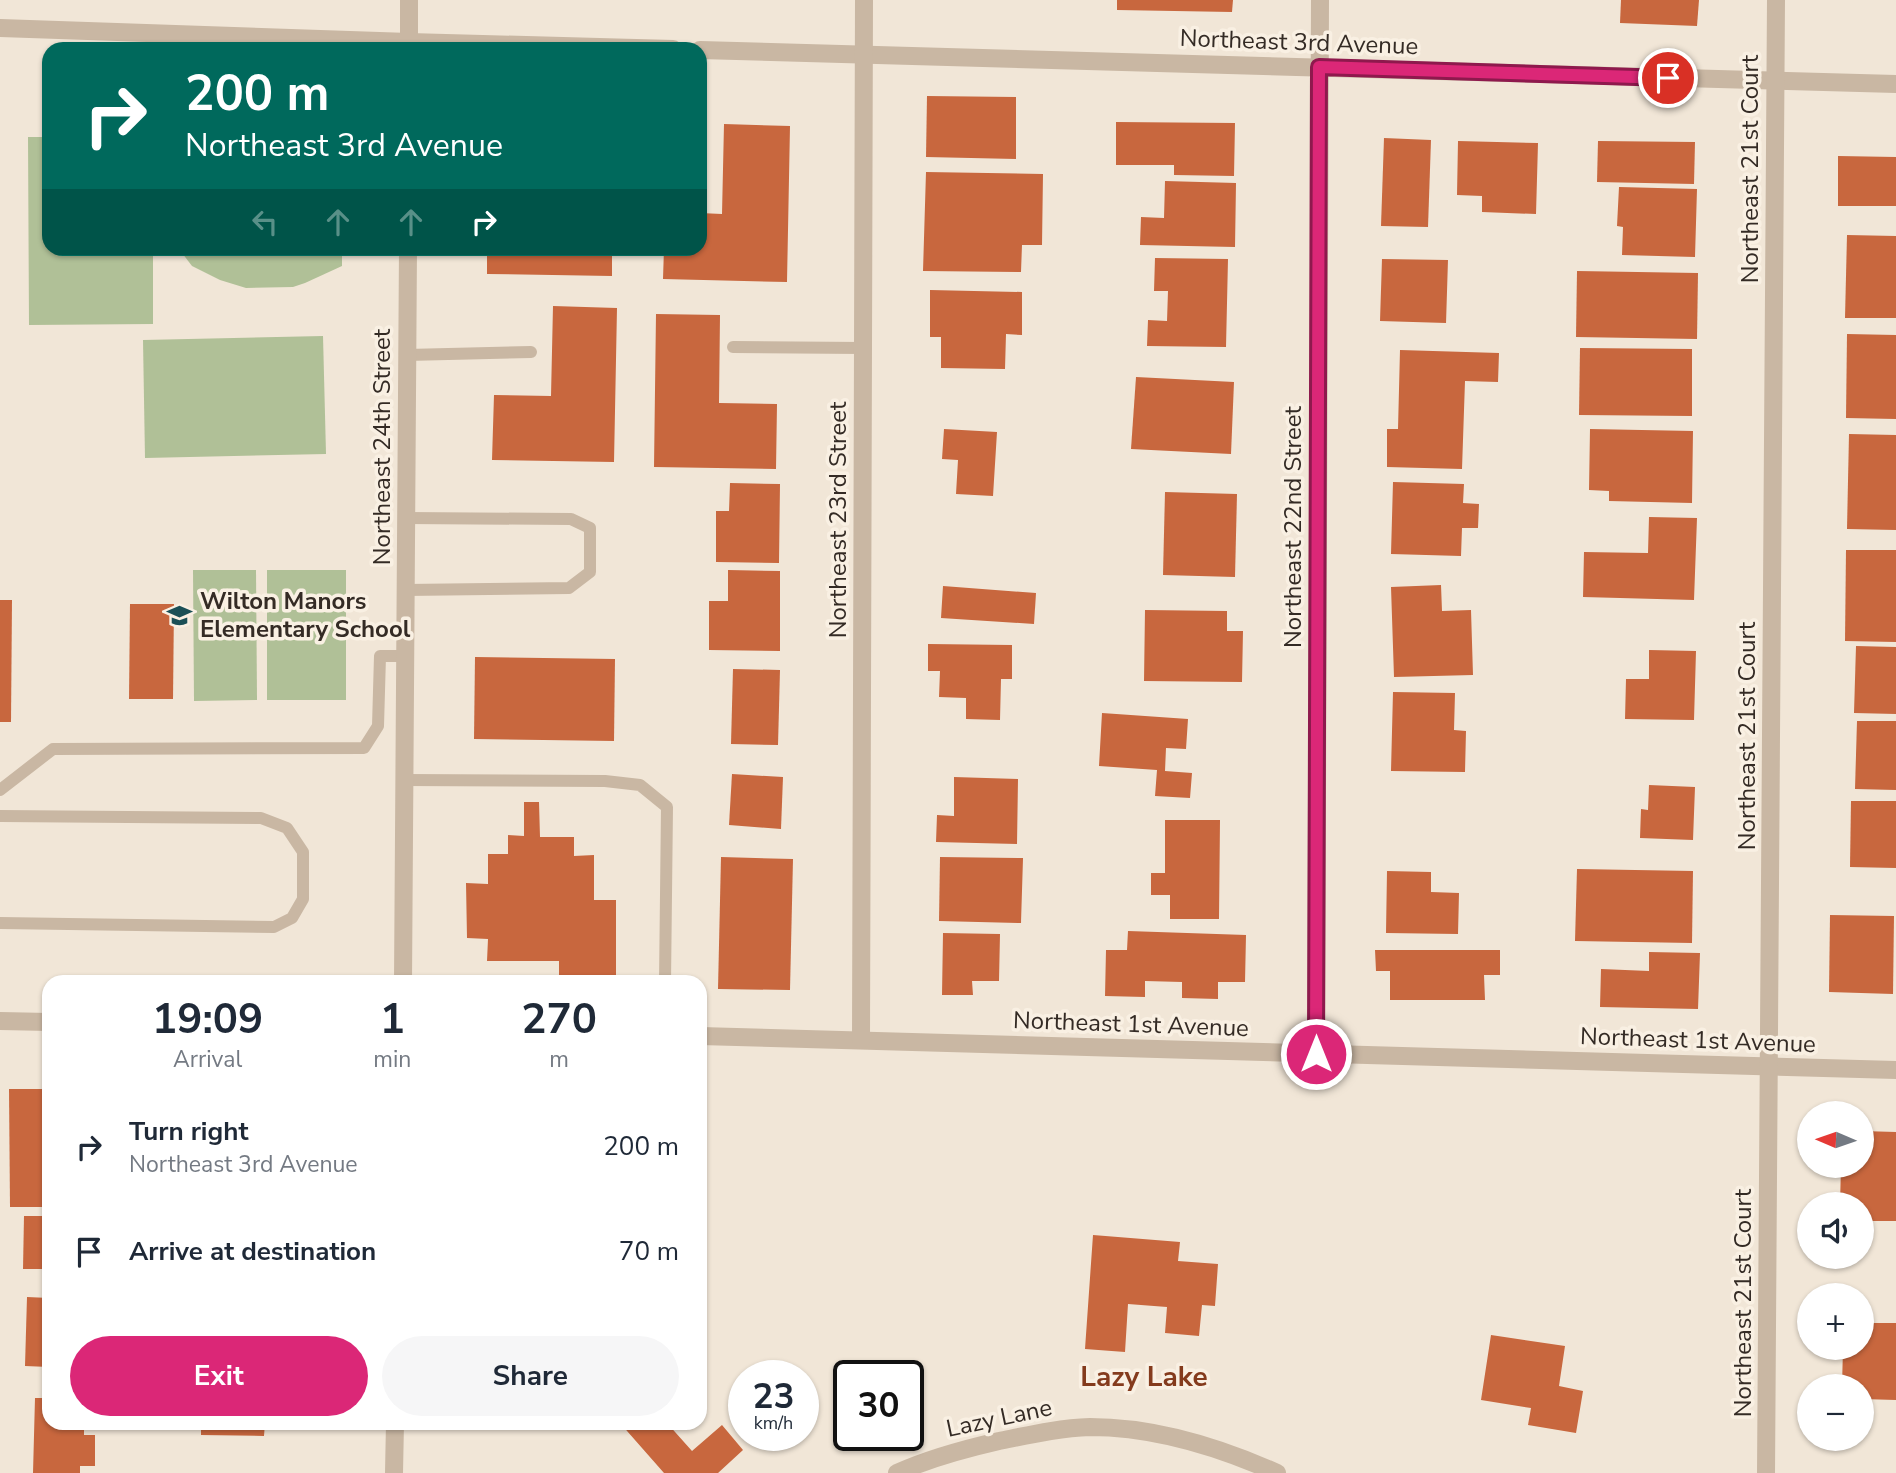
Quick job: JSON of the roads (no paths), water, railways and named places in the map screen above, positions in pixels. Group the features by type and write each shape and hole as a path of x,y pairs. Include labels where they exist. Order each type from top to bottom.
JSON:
{"street":[{"path":"409,0 409,42"},
{"name":"Northeast 23rd Street","path":"861,1040 864,0"},
{"name":"Northeast 22nd Street","path":"1316,1054 1320,0"},
{"name":"Northeast 21st Court","path":"1766,1473 1776,0"},
{"path":"0,28 318,42"},
{"name":"Northeast 3rd Avenue","path":"707,50 1896,84"},
{"name":"Northeast 24th Street","path":"402,975 408,256"},
{"path":"0,1021 42,1022"},
{"name":"Northeast 1st Avenue","path":"707,1036 1896,1070"},
{"name":"Lazy Lane","path":"897,1473 948,1453 972,1447 1061,1429 1088,1427 1115,1428 1178,1439 1234,1456 1277,1473"},
{"path":"394,1473 395,1430"}],"lane":[{"path":"733,347 863,348"},
{"path":"407,355 531,352"},
{"path":"405,590 569,588 590,572 590,528 571,519 406,518"},
{"path":"0,790 53,749 365,748 378,726 380,656 405,656"},
{"path":"404,779 605,780 640,785 667,807 665,975"},
{"path":"0,817 261,818 287,828 303,852 303,899 292,918 274,927 0,923"}],"place":[{"name":"Wilton Manors Elementary School","path":"180,615"}],"district":[{"name":"Lazy Lake","path":"1144,1376"}]}
